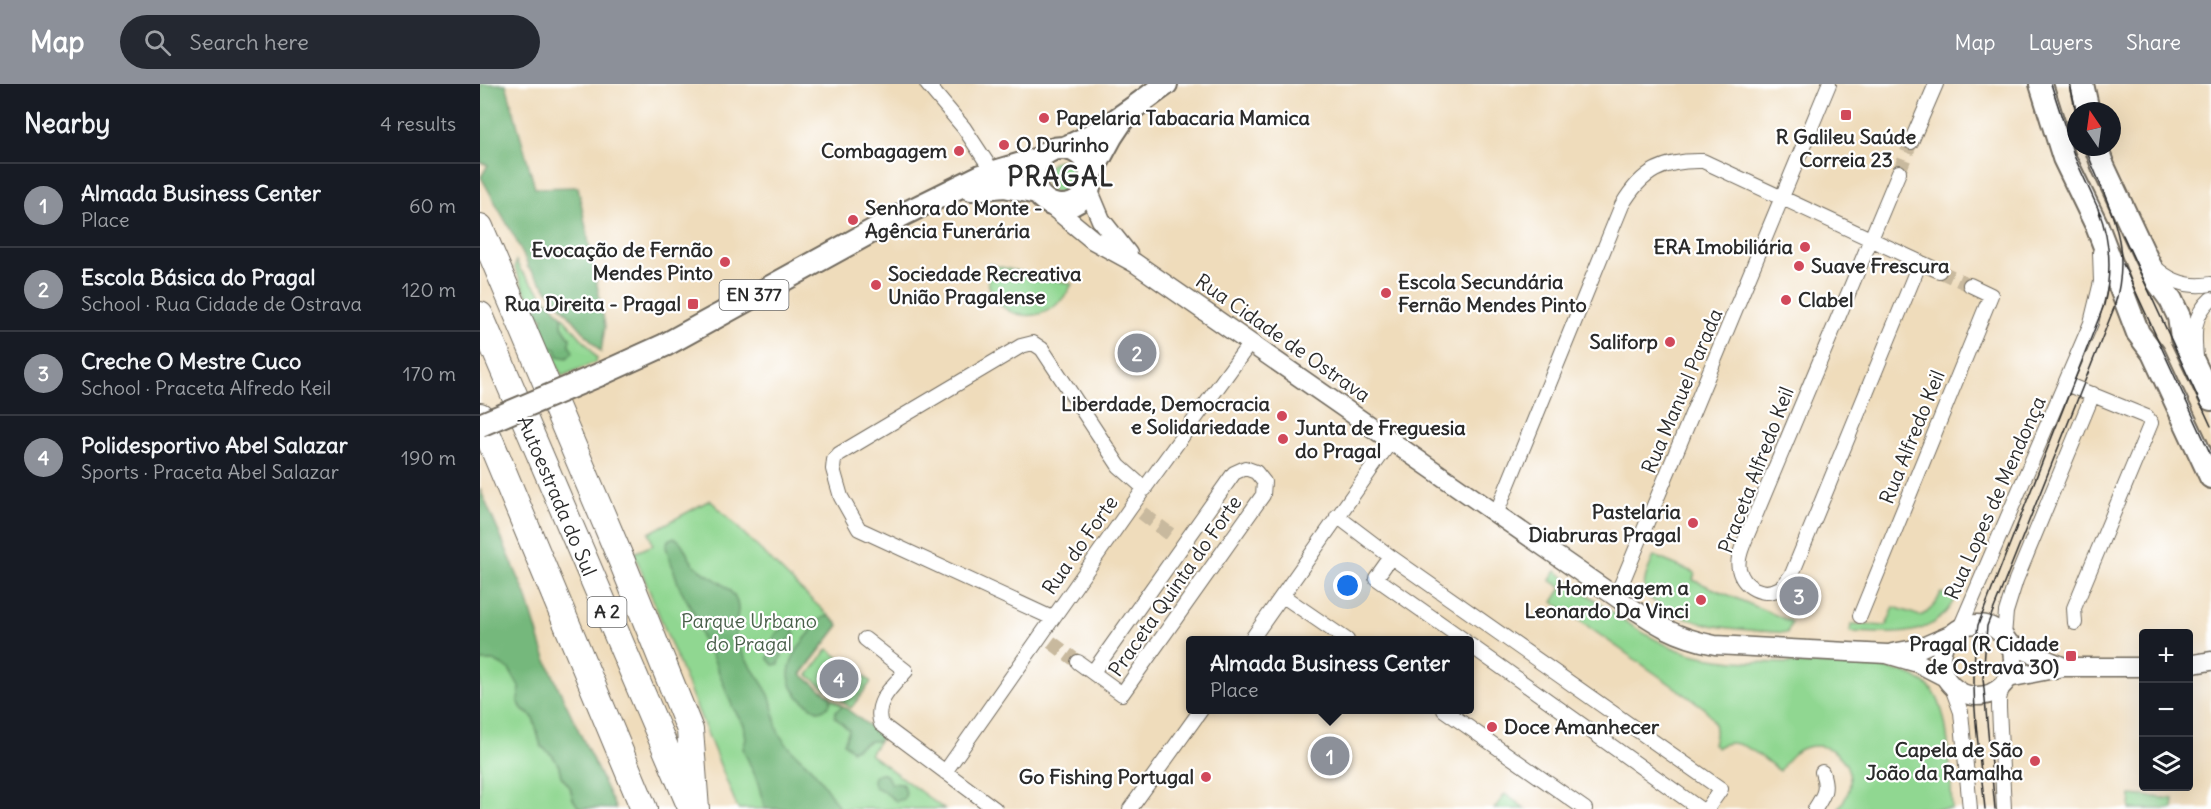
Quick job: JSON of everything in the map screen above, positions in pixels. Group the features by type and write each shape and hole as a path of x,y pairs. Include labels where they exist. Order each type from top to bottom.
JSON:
{"highway":[{"path":"480,227 623,564 690,730 696,809"},
{"name":"Autoestrada do Sul","path":"480,315 691,809"},
{"name":"Autoestrada do Sul","path":"480,416 644,809"}],"main road":[{"name":"EN 377","path":"480,425 665,345 843,246 943,195 993,172 1038,159 1045,153 1076,143 1128,112 1167,84"},
{"path":"2041,84 2064,158 2097,226 2138,333 2153,353 2211,477"},
{"path":"2082,84 2086,102"},
{"name":"EN 377","path":"943,195 981,187 1005,186 1042,198 1058,206 1070,205 1081,199 1111,136 1128,112"},
{"path":"1064,148 1074,150 1083,156 1088,164 1090,182"},
{"path":"2100,156 2146,258 2179,317 2182,338 2211,399"},
{"path":"1038,159 1033,170 1033,182 1042,198"}],"street":[{"path":"927,84 964,128 993,172"},
{"name":"Rua Manuel Parada","path":"1616,597 1829,84"},
{"path":"1911,142 1935,84"},
{"path":"1496,513 1622,205 1644,176 1656,169 1684,161 1702,161 1939,271"},
{"path":"1871,239 1899,172"},
{"name":"Rua Cidade de Ostrava","path":"1090,182 1101,220 1135,263"},
{"name":"Rua Cidade de Ostrava","path":"1042,198 1093,240 1135,263 1669,632 1697,642 1747,647 1887,654 1920,648 1956,631"},
{"name":"Rua Lopes de Mendonça","path":"1956,631 2091,323 2101,282 2097,226"},
{"name":"Praceta Alfredo Keil","path":"1871,239 1738,558 1738,568 1742,578 1759,592 1772,592 1782,587 1792,574 1920,262"},
{"path":"2146,258 2169,278 2196,286 2211,284"},
{"name":"Rua Alfredo Keil","path":"1860,616 1991,295 1970,285"},
{"path":"2197,368 2195,323 2204,305 2211,299"},
{"path":"1052,618 858,529 841,496 833,469 834,460 839,454 1021,346 1033,343 1042,350 1119,466 1145,489"},
{"name":"Rua do Forte","path":"945,772 1046,639 1052,618 1136,510 1145,489 1250,343"},
{"name":"Rua Lopes de Mendonça","path":"2066,384 2149,418 2151,423 2074,608 2075,623"},
{"path":"2004,809 1999,699 2013,662 2007,640 2006,612 2016,580 2093,394"},
{"path":"1254,636 1391,441"},
{"name":"Praceta Quinta do Forte","path":"1078,662 1122,694 1263,495 1264,482 1256,472 1245,468 1234,473 1093,672"},
{"path":"1337,516 1391,557 1721,789 1707,809"},
{"name":"Praceta Quinta do Forte","path":"1171,535 1184,543"},
{"path":"1391,557 1376,578 1458,636"},
{"path":"1283,596 1341,636"},
{"path":"1970,809 1961,712 1941,666 1941,654 1945,643 1956,631 1971,624 1984,624 1995,629 2007,640 2064,667"},
{"path":"865,639 906,671 883,699 880,707 880,720 888,731 995,809"},
{"path":"1474,648 1700,809"},
{"name":"Rua Cidade de Ostrava","path":"1887,654 1918,663 1948,681"},
{"path":"2193,664 2211,662"},
{"path":"1948,681 1959,692 1981,696 1997,690 2006,682 2064,667 2139,668"},
{"path":"1130,809 1198,714"},
{"path":"1450,714 1585,809"},
{"path":"1815,809 1825,794 1826,788 1822,772"}],"green space":[{"path":"480,84 506,84 535,188 578,187 605,326 601,352 527,266 515,238 481,177 488,165 480,162"},
{"path":"1062,160 1074,165 1079,177 1074,189 1062,194 1050,189 1045,177 1050,165"},
{"path":"516,261 521,271 548,301 536,310 535,314 515,268"},
{"path":"988,264 1072,284 1061,301 1047,311 1032,315 1018,314 1004,308 994,297 988,283"},
{"path":"548,301 562,316 562,326 570,338 569,344 573,352 567,358 558,356 556,349 549,347 540,326 543,318 535,314 539,306"},
{"path":"562,316 597,359 596,362 562,376 549,347 556,349 568,344 570,338 562,326"},
{"path":"1136,342 1150,352 1132,376 1118,366"},
{"path":"480,489 526,595 543,651 559,689 616,809 579,808 553,756 541,746 533,717 523,710 518,701 520,688 509,669 494,661 480,661"},
{"name":"Parque Urbano do Pragal","path":"710,500 839,625 801,675 882,736 870,754 944,809 738,809 634,553 653,545 649,533"},
{"path":"674,537 702,572 724,585 734,596 738,607 735,630 738,644 769,695 780,735 811,768 840,809 765,809 757,780 743,749 746,739 744,725 733,708 714,660 702,639 695,615 679,586 666,547 668,540"},
{"path":"1654,556 1695,573 1693,580 1792,622 1787,633 1707,624 1676,614 1657,603 1648,596 1644,587"},
{"path":"1556,571 1615,615 1647,635 1695,655 1750,662 1881,668 1910,675 1922,681 1932,690 1943,714 1948,746 1952,809 1838,809 1849,789 1850,778 1843,760 1836,753 1819,746 1809,746 1790,757 1780,771 1758,754 1741,745 1725,744 1717,748 1713,744 1714,724 1703,707 1553,602 1562,588 1550,580"},
{"path":"1941,593 1955,598 1936,622 1923,628 1896,633 1850,632 1851,624 1886,626 1894,607 1920,616 1930,609"},
{"path":"829,616 839,625 801,674 831,697 828,707 819,711 797,695 789,677 790,667 800,645 815,625 822,618"},
{"path":"786,625 791,626 795,634 785,644 779,664 773,665 768,659 771,644 775,635"},
{"path":"828,649 871,682 851,708 808,675"},
{"path":"480,661 494,661 509,669 520,688 518,701 523,711 533,717 541,746 553,756 559,766 561,776 570,787 573,799 580,809 480,809"},
{"path":"843,706 882,736 879,741 870,741 852,750 844,743 849,730 835,717 836,711"},
{"path":"880,773 886,775 891,783 902,784 906,792 904,799 896,801 875,787 873,779"},
{"path":"1505,794 1526,809 1494,809"},
{"path":"2131,795 2174,799 2173,809 2130,809"}],"tunnel":[{"path":"1899,172 1911,142"},
{"path":"1939,271 1970,285"},
{"path":"1142,513 1171,535"},
{"path":"1051,642 1078,662"}],"tram line":[{"path":"2051,84 2075,158 2101,215"},
{"path":"2070,84 2074,102"},
{"path":"1995,809 1983,678 1987,626 2114,308 2121,275 2120,246 2113,217 2089,156"},
{"path":"1985,809 1974,694 1978,625 2104,305 2109,257 2106,233 2098,209"},
{"path":"2123,235 2211,426"},
{"path":"2123,264 2211,455"}],"place":[{"name":"R Galileu Saúde Correia 23","path":"1846,115"},
{"name":"Papelaria Tabacaria Mamica","path":"1044,118"},
{"name":"O Durinho","path":"1004,145"},
{"name":"Combagagem","path":"959,151"},
{"name":"Senhora do Monte - Agência Funerária","path":"853,220"},
{"name":"ERA Imobiliária","path":"1805,247"},
{"name":"Evocação de Fernão Mendes Pinto","path":"725,262"},
{"name":"Suave Frescura","path":"1799,266"},
{"name":"Sociedade Recreativa União Pragalense","path":"876,285"},
{"name":"Escola Secundária Fernão Mendes Pinto","path":"1386,293"},
{"name":"Clabel","path":"1786,300"},
{"name":"Rua Direita - Pragal","path":"693,304"},
{"name":"Saliforp","path":"1670,342"},
{"name":"Escola Básica do Pragal","path":"1137,353"},
{"name":"Liberdade, Democracia e Solidariedade","path":"1282,416"},
{"name":"Junta de Freguesia do Pragal","path":"1283,439"},
{"name":"Pastelaria Diabruras Pragal","path":"1693,523"},
{"name":"Creche O Mestre Cuco","path":"1799,596"},
{"name":"Homenagem a Leonardo Da Vinci","path":"1701,600"},
{"name":"Pragal (R Cidade de Ostrava 30)","path":"2071,656"},
{"name":"Polidesportivo Abel Salazar","path":"839,679"},
{"name":"Doce Amanhecer","path":"1492,727"},
{"name":"Almada Business Center","path":"1330,756"},
{"name":"Capela de São João da Ramalha","path":"2035,761"},
{"name":"Go Fishing Portugal","path":"1206,777"}],"district":[{"name":"PRAGAL","path":"1061,177"}]}
